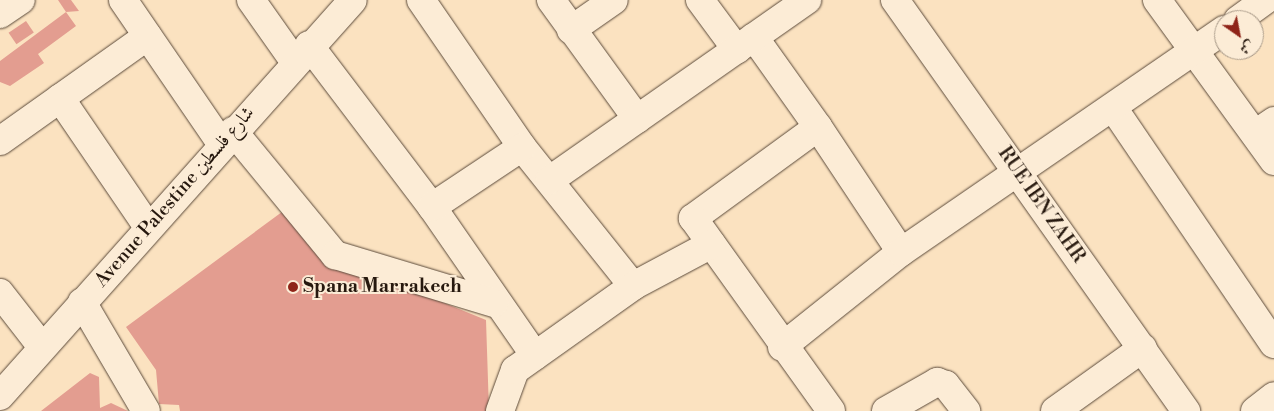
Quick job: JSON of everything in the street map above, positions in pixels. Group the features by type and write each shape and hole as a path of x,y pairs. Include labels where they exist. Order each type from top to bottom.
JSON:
{"street":[{"path":"0,14 21,0"},
{"path":"123,0 148,36 227,137 335,255 494,303"},
{"path":"251,0 302,53 432,207 494,303 535,356"},
{"path":"421,0 522,147 633,286"},
{"path":"551,0 637,119"},
{"path":"571,30 614,0"},
{"path":"700,0 745,44 818,127 901,252"},
{"path":"550,180 807,0"},
{"path":"1157,0 1194,52 1264,127 1274,161"},
{"path":"1252,10 1266,0"},
{"name":"RUE IBN ZAHR","path":"898,1 1186,411"},
{"name":"Avenue Palestine شارع فلسطين","path":"0,396 302,53 338,6"},
{"path":"0,141 148,36"},
{"path":"782,347 901,252 1114,109 1214,37"},
{"path":"60,98 148,227"},
{"path":"1114,109 1274,344"},
{"path":"818,127 702,207 693,218 782,347 831,411"},
{"path":"432,207 522,147"},
{"path":"500,411 514,370 633,286 712,244"},
{"path":"0,292 42,347"},
{"path":"82,302 146,411"},
{"path":"1055,411 1143,348"},
{"path":"886,411 937,382 946,385 966,411"},
{"path":"1255,411 1274,396"}],"building":[{"path":"58,0 71,0 79,11 66,12"},
{"path":"66,12 76,26 38,54 44,63 10,86 0,82 0,61"},
{"path":"26,21 34,33 16,44 9,33"},
{"name":"Spana Marrakech","path":"286,209 327,255 486,320 489,411 180,411 179,405 159,404 156,370 126,327"},
{"path":"90,373 99,377 100,408 111,403 128,411 41,411"}],"place":[{"name":"Spana Marrakech","path":"293,287"}]}
